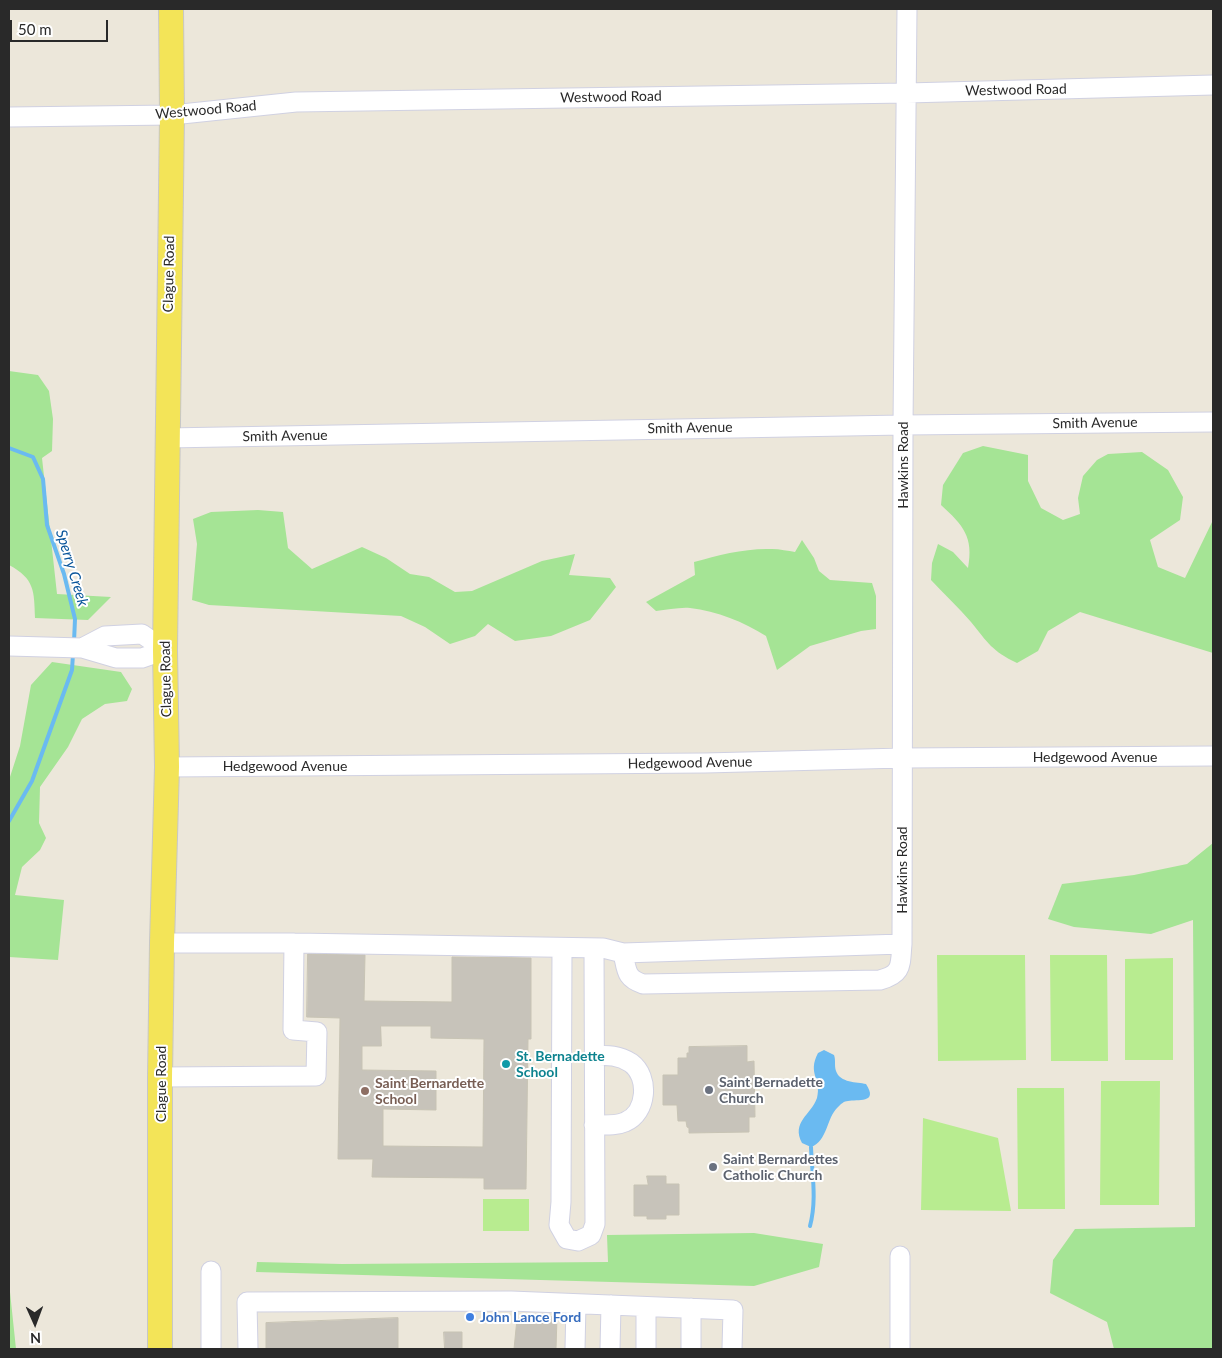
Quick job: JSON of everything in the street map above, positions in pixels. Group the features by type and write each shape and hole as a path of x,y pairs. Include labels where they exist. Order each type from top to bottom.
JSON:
{"main road":[{"name":"Clague Road","path":"160,1349 160,1077 167,767 165,650 172,115 171,9"}],"street":[{"name":"Hawkins Road","path":"623,953 628,975 633,981 643,984 880,980 892,977 898,971 902,944 903,425 907,9"},
{"name":"Westwood Road","path":"9,117 172,115 296,102 907,93 1213,85"},
{"name":"Smith Avenue","path":"167,438 903,425 1213,422"},
{"path":"9,646 73,647 116,658 142,658 165,650"},
{"name":"Hedgewood Avenue","path":"167,767 1213,756"},
{"path":"160,1077 316,1076 317,1032 293,1030 294,943"},
{"path":"162,944 294,943 603,948 623,953 902,944"},
{"path":"562,948 560,1225 567,1239 578,1241 590,1235 595,1224 594,948"},
{"path":"594,1056 615,1055 632,1064 642,1075 644,1088 642,1103 636,1115 618,1124 594,1125"},
{"path":"900,1256 900,1349"},
{"path":"211,1271 211,1349"},
{"path":"248,1349 247,1302 511,1301 732,1310 732,1349"},
{"path":"575,1349 576,1304"},
{"path":"610,1349 611,1305"},
{"path":"646,1307 646,1349"},
{"path":"690,1308 690,1349"}],"green space":[{"path":"9,371 38,375 49,391 53,419 52,451 42,458 57,594 111,597 88,620 35,618 31,587 24,575 9,565"},
{"path":"983,446 1028,455 1028,481 1041,508 1063,520 1080,514 1078,498 1083,476 1097,460 1108,454 1142,452 1168,470 1183,497 1180,520 1150,540 1158,567 1185,578 1213,520 1213,653 1080,612 1048,631 1038,651 1017,663 991,646 931,580 932,563 938,544 953,552 968,568 968,540 961,526 941,505 943,485 963,453"},
{"path":"258,510 283,512 288,548 312,569 362,547 386,558 410,574 429,577 455,592 472,591 542,561 575,554 569,575 610,578 616,587 590,620 551,636 515,641 488,624 475,636 450,644 425,627 401,616 209,605 192,600 197,544 193,519 211,512"},
{"path":"802,540 814,558 819,571 830,580 872,583 876,596 876,629 861,631 810,646 777,670 766,636 749,626 720,614 700,609 682,608 656,611 646,602 695,575 694,562 742,551 762,549 795,552"},
{"path":"52,662 121,672 132,689 127,701 105,704 82,719 68,747 40,787 39,823 46,838 40,850 22,867 15,895 64,900 58,960 9,957 9,780 20,746 31,685"},
{"path":"1213,843 1213,1349 1114,1349 1107,1322 1050,1293 1053,1260 1075,1229 1195,1227 1193,920 1151,934 1074,927 1048,919 1062,884 1134,875 1187,864"},
{"path":"937,955 1025,955 1026,1060 938,1061"},
{"path":"1050,955 1107,955 1108,1061 1051,1061"},
{"path":"1173,958 1173,1060 1125,1060 1125,959"},
{"path":"1101,1081 1160,1081 1159,1205 1100,1205"},
{"path":"1017,1088 1064,1088 1065,1209 1018,1209"},
{"path":"923,1118 998,1138 1011,1211 921,1210"},
{"path":"483,1199 529,1199 529,1231 483,1231"},
{"path":"754,1233 823,1244 819,1267 754,1286 256,1272 257,1262 342,1264 608,1262 607,1235"},
{"path":"10,1292 16,1349 9,1349"}],"water":[{"path":"824,1050 834,1055 835,1069 841,1078 866,1084 870,1095 865,1099 847,1101 840,1105 831,1117 821,1140 811,1147 802,1143 799,1130 800,1124 817,1098 818,1086 814,1066 818,1053"}],"building":[{"name":"St. Bernadette School","path":"308,954 365,955 364,1001 452,1002 452,957 531,958 531,1039 528,1039 526,1189 484,1189 484,1178 372,1177 373,1159 338,1159 340,1018 307,1017","holes":["381,1026 431,1026 431,1038 484,1039 483,1147 383,1146 383,1109 436,1110 436,1071 362,1070 362,1046 381,1046"]},
{"name":"Saint Bernadette Church","path":"747,1046 747,1062 754,1061 755,1117 749,1117 749,1132 689,1133 686,1121 678,1121 677,1105 663,1105 663,1075 678,1075 678,1058 687,1058 689,1047"},
{"path":"647,1176 666,1176 666,1184 679,1184 679,1215 666,1215 666,1219 647,1219 647,1216 634,1216 634,1185 648,1185"},
{"path":"557,1317 556,1349 514,1349 517,1319"},
{"path":"398,1318 398,1349 266,1349 266,1323"},
{"path":"444,1332 462,1332 462,1349 445,1349"}],"waterway":[{"name":"Sperry Creek","path":"9,448 33,457 43,479 47,525 64,574 75,619 74,642"},
{"name":"Sperry Creek","path":"9,821 32,781 72,670 73,654"},
{"path":"810,1226 814,1197 811,1147"}],"place":[{"name":"St. Bernadette School","path":"506,1064"},
{"name":"Saint Bernadette Church","path":"709,1090"},
{"name":"Saint Bernardette School","path":"365,1091"},
{"name":"Saint Bernardettes Catholic Church","path":"713,1167"},
{"name":"John Lance Ford","path":"470,1317"}]}
